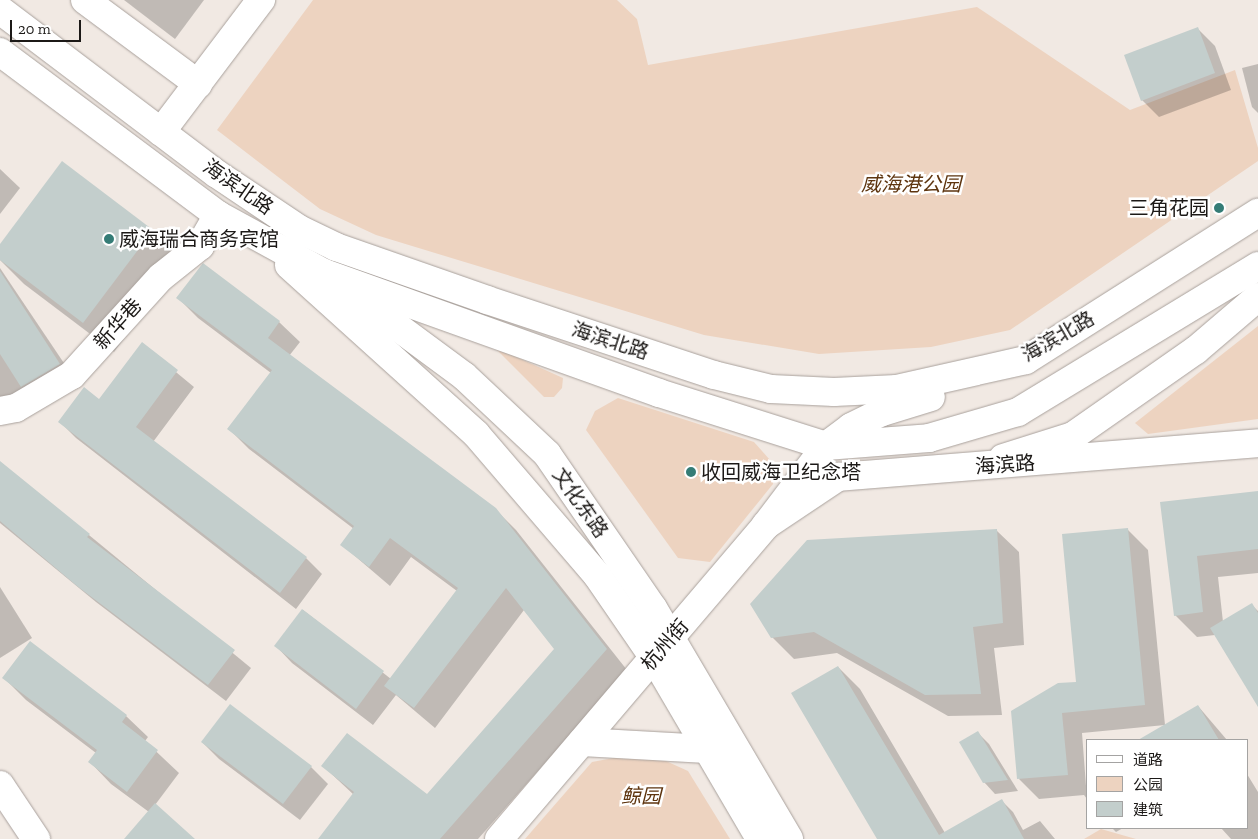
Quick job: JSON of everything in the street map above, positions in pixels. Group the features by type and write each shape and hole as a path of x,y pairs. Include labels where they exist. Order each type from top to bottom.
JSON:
{"main road":[{"path":"85,0 198,84"},
{"path":"161,132 260,0"},
{"name":"海滨北路","path":"0,10 231,184 299,229 336,247 487,300 714,375 771,388 834,392 897,389 1026,360 1258,213"},
{"name":"海滨北路","path":"0,52 218,215 324,273 659,393 826,446 928,438 1018,412 1258,266"},
{"path":"231,184 257,236 476,434 597,575 654,658 760,839"},
{"name":"新华巷","path":"0,411 16,408 72,375 160,277 200,246 218,215"},
{"name":"文化东路","path":"299,229 324,273 464,376 546,454 671,638 789,839"},
{"path":"970,467 1073,436 1196,350 1258,296"},
{"name":"杭州街","path":"499,839 766,525 826,446 851,427 882,412 935,396 1026,360"},
{"name":"海滨路","path":"766,525 838,477 1258,443"},
{"path":"582,742 707,749"},
{"path":"0,786 36,839"}],"green space":[{"name":"威海港公园","path":"313,0 617,0 637,19 648,65 977,7 1130,110 1235,70 1258,148 1258,161 1010,330 931,347 819,354 704,335 376,235 320,209 217,130"},
{"path":"1258,326 1258,419 1148,434 1135,423"},
{"path":"494,347 563,378 562,388 554,397 544,397"},
{"path":"618,398 754,442 770,460 773,484 710,562 678,558 586,430 595,411"},
{"name":"鲸园","path":"646,752 688,771 730,839 525,839 592,762"},
{"path":"1101,829 1136,839 1084,839"}],"building":[{"path":"1198,27 1215,73 1141,101 1124,55"},
{"name":"威海瑞合商务宾馆","path":"62,161 153,230 83,323 0,260 0,244"},
{"path":"203,263 280,321 268,338 496,508 607,649 440,839 318,839 354,792 321,766 347,733 427,794 554,649 506,588 414,708 384,686 458,588 390,538 369,567 340,545 354,526 227,429 272,370 176,298"},
{"path":"0,271 60,364 21,387 0,354"},
{"path":"142,342 178,370 136,427 307,557 280,593 58,422 84,387 99,399"},
{"path":"0,461 90,534 87,537 235,650 208,685 77,586 0,521"},
{"path":"1258,491 1258,549 1197,556 1203,612 1174,616 1160,502"},
{"path":"1128,528 1145,705 1062,713 1068,775 1017,779 1011,711 1058,683 1076,682 1062,534"},
{"path":"997,529 1003,623 973,627 981,694 925,695 814,632 771,638 750,604 807,540"},
{"path":"1252,603 1258,613 1258,707 1210,628"},
{"path":"302,609 384,671 356,709 274,646"},
{"path":"30,641 127,715 122,722 158,750 127,792 88,762 97,750 2,678"},
{"path":"838,666 939,835 1002,799 1024,839 877,839 791,693"},
{"path":"230,704 312,766 283,804 201,742"},
{"path":"1198,705 1218,739 1140,739"},
{"path":"978,731 1008,780 983,783 959,742"},
{"path":"155,803 195,839 124,839"}],"place":[{"name":"三角花园","path":"1219,208"},
{"name":"威海瑞合商务宾馆","path":"109,239"},
{"name":"收回威海卫纪念塔","path":"691,472"}]}
